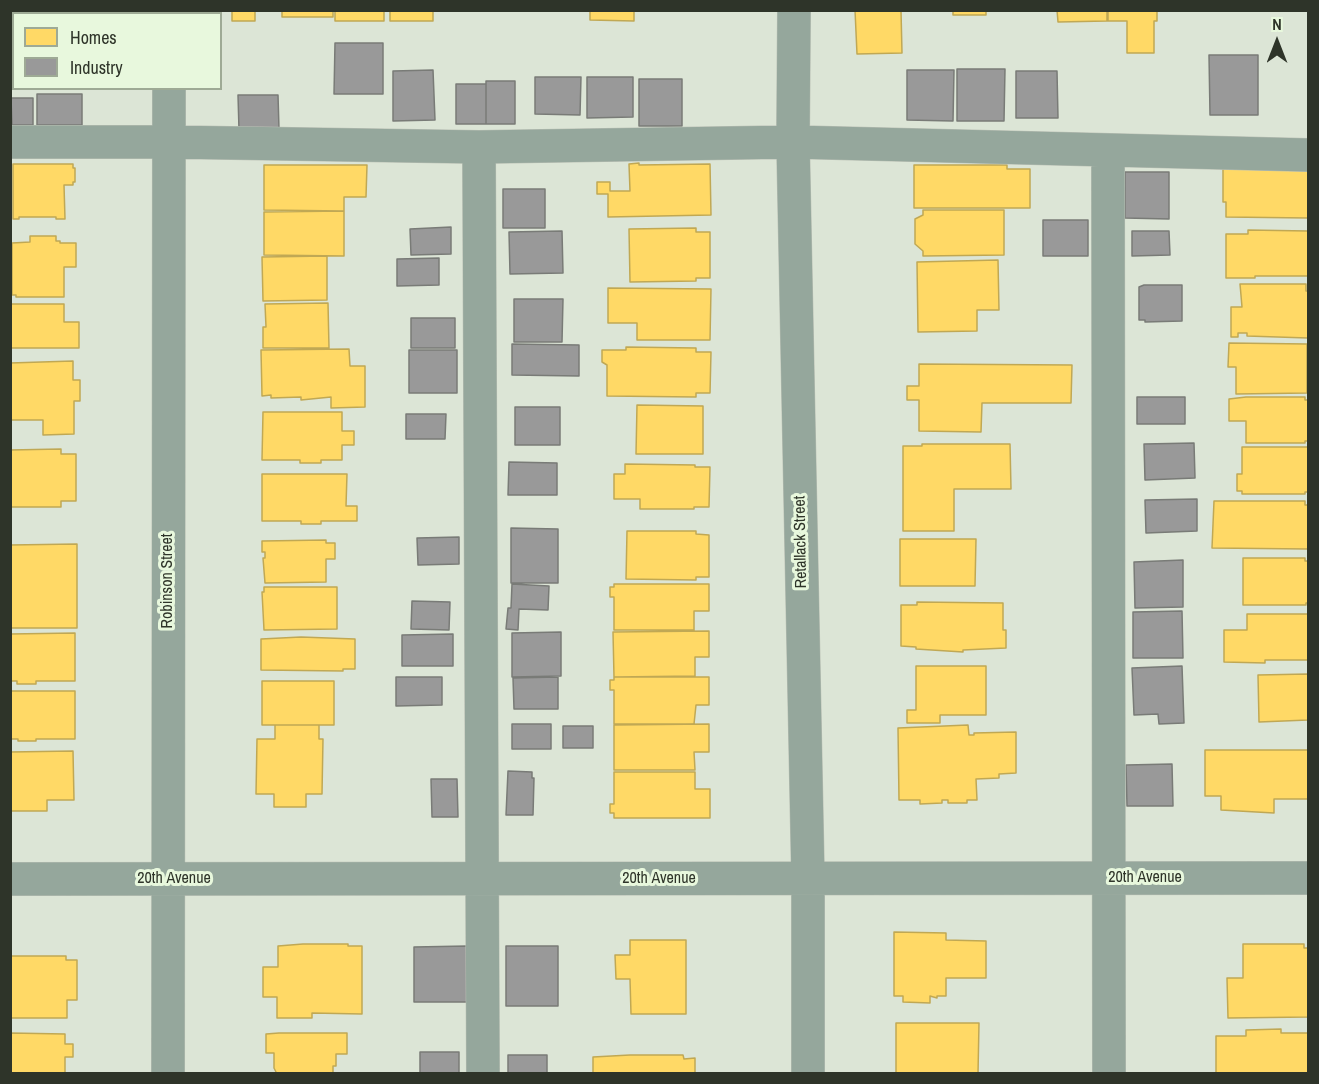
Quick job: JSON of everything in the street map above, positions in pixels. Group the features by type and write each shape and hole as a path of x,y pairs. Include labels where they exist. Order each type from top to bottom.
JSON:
{"street":[{"name":"Retallack Street","path":"794,10 793,142 808,879 808,1074"},
{"name":"Robinson Street","path":"168,1074 169,90"},
{"path":"10,142 479,147 793,142 1308,155"},
{"path":"479,147 483,1074"},
{"path":"1107,151 1109,1074"},
{"name":"20th Avenue","path":"10,879 1308,878"}],"building: Homes":[{"path":"232,10 255,10 255,21 232,21"},
{"path":"282,10 333,10 333,17 282,17"},
{"path":"335,10 384,10 384,21 335,21"},
{"path":"390,10 433,10 433,21 390,21"},
{"path":"590,10 634,10 634,21 590,20"},
{"path":"855,10 901,10 902,53 857,54"},
{"path":"953,10 986,10 986,15 953,15"},
{"path":"1057,10 1107,10 1107,21 1058,22"},
{"path":"1108,10 1157,10 1157,21 1154,21 1154,53 1127,53 1127,21 1108,21"},
{"path":"639,163 639,165 710,164 711,215 608,217 608,194 597,194 597,182 610,182 610,191 630,191 629,164"},
{"path":"1308,163 1308,218 1226,217 1226,202 1223,202 1223,168"},
{"path":"13,164 73,164 75,182 73,185 64,185 65,219 19,217 19,219 13,219"},
{"path":"264,165 367,165 366,197 344,197 344,211 264,210"},
{"path":"914,165 1007,165 1007,169 1030,169 1030,208 914,208"},
{"path":"923,210 1004,210 1004,255 923,256 923,251 915,244 915,219 923,215"},
{"path":"344,211 344,256 264,255 264,212"},
{"path":"696,228 696,232 710,232 710,278 696,278 696,281 630,282 629,229"},
{"path":"1248,230 1308,231 1308,276 1226,278 1226,234 1248,234"},
{"path":"30,236 56,236 56,241 60,243 76,243 76,267 64,267 64,297 16,297 12,295 12,243 30,242"},
{"path":"327,256 327,300 263,301 262,257"},
{"path":"998,260 999,310 977,310 977,331 918,332 917,262"},
{"path":"1240,284 1306,284 1308,338 1247,336 1247,333 1238,333 1238,337 1231,337 1231,307 1242,307"},
{"path":"608,288 711,289 710,340 637,340 637,323 608,323"},
{"path":"328,303 329,348 263,348 263,327 266,327 265,304"},
{"path":"10,304 64,304 64,322 79,322 79,348 10,348"},
{"path":"1229,343 1307,344 1307,393 1236,394 1236,367 1228,367"},
{"path":"626,347 696,348 696,352 711,352 710,393 696,393 696,397 607,396 607,365 602,362 602,350 626,350"},
{"path":"349,349 350,366 365,366 365,407 331,408 331,397 301,400 301,397 262,396 261,350"},
{"path":"73,361 73,380 80,380 80,401 74,401 74,434 43,435 43,420 10,420 10,363"},
{"path":"919,364 1072,365 1071,403 982,403 981,432 919,431 919,400 907,400 907,386 919,386"},
{"path":"1305,397 1305,400 1308,400 1308,441 1305,443 1246,443 1246,421 1229,421 1229,399"},
{"path":"637,405 703,406 703,454 636,454"},
{"path":"263,412 342,412 342,431 354,431 354,445 342,445 342,460 300,463 300,460 262,460"},
{"path":"922,444 1010,444 1011,489 954,489 954,531 903,531 903,446 922,446"},
{"path":"1242,447 1308,447 1308,492 1305,494 1242,494 1242,491 1237,491 1237,474 1242,474"},
{"path":"61,449 61,454 76,454 76,501 61,501 61,507 10,507 10,450"},
{"path":"625,464 710,467 709,507 640,509 640,499 614,499 614,474 625,474"},
{"path":"262,474 347,474 346,506 357,506 357,521 321,521 321,524 301,524 301,521 262,521"},
{"path":"1214,501 1305,501 1305,505 1308,505 1308,549 1212,548"},
{"path":"627,531 696,531 696,534 709,535 709,577 696,577 696,580 626,579"},
{"path":"900,539 976,539 975,586 900,586"},
{"path":"326,540 326,543 335,543 335,559 326,559 326,582 265,583 263,558 265,558 265,552 262,552 262,541"},
{"path":"77,544 77,628 10,628 10,545"},
{"path":"1243,558 1305,558 1305,561 1308,561 1308,603 1306,605 1243,605"},
{"path":"614,584 709,584 709,611 694,611 694,630 614,630 614,597 610,597 610,587 614,587"},
{"path":"264,587 337,587 337,629 264,630 262,592 264,592"},
{"path":"917,602 1003,603 1006,648 963,650 963,652 901,646 901,605 917,605"},
{"path":"1247,614 1308,614 1308,660 1265,660 1265,663 1224,662 1224,630 1247,630"},
{"path":"709,631 709,657 695,657 695,676 614,677 613,632"},
{"path":"75,633 75,681 36,681 36,684 17,684 17,681 10,681 10,634"},
{"path":"301,637 355,639 355,669 343,669 343,671 261,670 261,639"},
{"path":"916,666 986,666 986,715 940,715 940,723 907,723 907,710 916,710"},
{"path":"1308,674 1308,720 1259,722 1258,675"},
{"path":"614,677 709,677 709,705 696,705 694,724 614,724 614,690 610,690 610,680 614,680"},
{"path":"262,681 334,681 334,725 262,725"},
{"path":"10,691 75,691 75,739 18,741 18,739 10,739"},
{"path":"709,724 709,752 694,752 695,770 614,770 614,725"},
{"path":"275,725 319,725 319,739 323,739 322,794 306,794 306,807 274,807 274,794 256,794 257,739 275,739"},
{"path":"968,725 969,735 1016,732 1016,773 999,774 999,778 976,779 977,800 967,800 967,803 948,803 948,800 942,800 942,803 920,804 920,800 899,800 898,728"},
{"path":"1205,750 1308,750 1308,799 1274,799 1274,813 1221,810 1221,796 1205,796"},
{"path":"73,751 74,800 47,800 47,811 10,811 10,752"},
{"path":"614,772 695,772 695,789 710,789 710,818 614,818 614,813 610,813 610,804 614,804"},
{"path":"894,932 946,933 946,940 986,941 986,978 946,978 946,996 937,996 937,998 930,996 930,1003 903,1002 903,996 894,996"},
{"path":"630,940 686,940 686,1014 631,1014 630,979 616,979 615,955 630,955"},
{"path":"303,944 362,946 362,1014 312,1013 312,1018 277,1018 277,997 263,997 263,967 278,967 278,946"},
{"path":"1243,944 1304,944 1304,948 1308,948 1308,1017 1228,1018 1227,978 1243,978"},
{"path":"10,956 66,956 66,960 77,960 77,1000 67,1000 67,1018 10,1018"},
{"path":"896,1023 979,1023 978,1074 896,1074"},
{"path":"1281,1029 1281,1033 1308,1033 1308,1074 1216,1074 1216,1036 1246,1036 1246,1030"},
{"path":"10,1033 65,1034 65,1044 73,1044 73,1057 65,1057 65,1074 10,1074"},
{"path":"347,1033 347,1054 336,1054 333,1074 277,1074 274,1068 274,1053 266,1053 266,1034"},
{"path":"683,1055 684,1059 695,1058 695,1074 593,1074 593,1057"}],"building: Industry":[{"path":"335,43 383,43 383,94 334,94"},
{"path":"1209,55 1258,55 1258,115 1210,115"},
{"path":"957,69 1005,69 1004,121 957,121"},
{"path":"433,70 435,120 393,121 393,71"},
{"path":"907,70 954,70 953,121 907,120"},
{"path":"1016,71 1057,71 1058,118 1016,118"},
{"path":"535,77 581,77 580,115 535,114"},
{"path":"587,77 633,77 633,117 587,118"},
{"path":"639,79 682,79 682,126 639,126"},
{"path":"486,81 515,81 515,124 486,124"},
{"path":"456,84 486,84 486,124 456,124"},
{"path":"37,94 82,94 82,125 37,125"},
{"path":"238,95 278,95 279,129 239,130"},
{"path":"11,98 33,98 33,125 12,125"},
{"path":"1125,172 1169,172 1169,219 1125,218"},
{"path":"503,189 545,189 545,228 503,228"},
{"path":"1043,220 1088,220 1088,256 1043,256"},
{"path":"451,227 451,254 411,255 410,229"},
{"path":"562,231 563,273 510,274 509,232"},
{"path":"1132,231 1169,231 1170,255 1132,256"},
{"path":"439,258 439,285 397,286 397,259"},
{"path":"1182,285 1182,321 1145,322 1145,320 1139,320 1139,287"},
{"path":"514,299 563,299 562,342 514,342"},
{"path":"411,318 455,318 455,348 411,348"},
{"path":"512,344 579,345 579,376 512,375"},
{"path":"409,350 457,350 457,393 409,393"},
{"path":"1137,397 1185,397 1185,424 1137,424"},
{"path":"515,407 560,407 560,445 515,445"},
{"path":"406,414 446,414 445,439 406,439"},
{"path":"1194,443 1195,478 1145,480 1144,444"},
{"path":"509,462 557,463 557,495 508,495"},
{"path":"1197,499 1197,531 1146,533 1145,500"},
{"path":"511,528 558,529 558,583 511,583"},
{"path":"459,537 459,564 418,565 417,538"},
{"path":"1183,560 1183,607 1135,608 1134,562"},
{"path":"512,584 549,586 548,610 519,609 518,630 506,629 508,608 511,608"},
{"path":"412,601 450,602 449,630 411,629"},
{"path":"1182,611 1183,658 1133,658 1133,612"},
{"path":"561,632 561,676 512,677 512,633"},
{"path":"453,634 453,666 402,666 402,635"},
{"path":"1182,666 1184,723 1159,724 1158,714 1134,715 1132,668"},
{"path":"396,677 442,677 442,705 396,706"},
{"path":"558,677 558,709 514,709 513,678"},
{"path":"512,724 551,724 551,749 512,749"},
{"path":"563,726 593,726 593,748 563,748"},
{"path":"1172,764 1173,806 1127,806 1126,765"},
{"path":"508,771 532,772 532,778 534,778 533,815 506,815"},
{"path":"431,779 457,779 458,817 432,817"},
{"path":"467,946 467,1002 414,1002 414,947"},
{"path":"506,946 558,946 558,1006 506,1006"},
{"path":"420,1052 459,1052 459,1074 420,1074"},
{"path":"508,1055 547,1055 547,1074 508,1074"}]}
